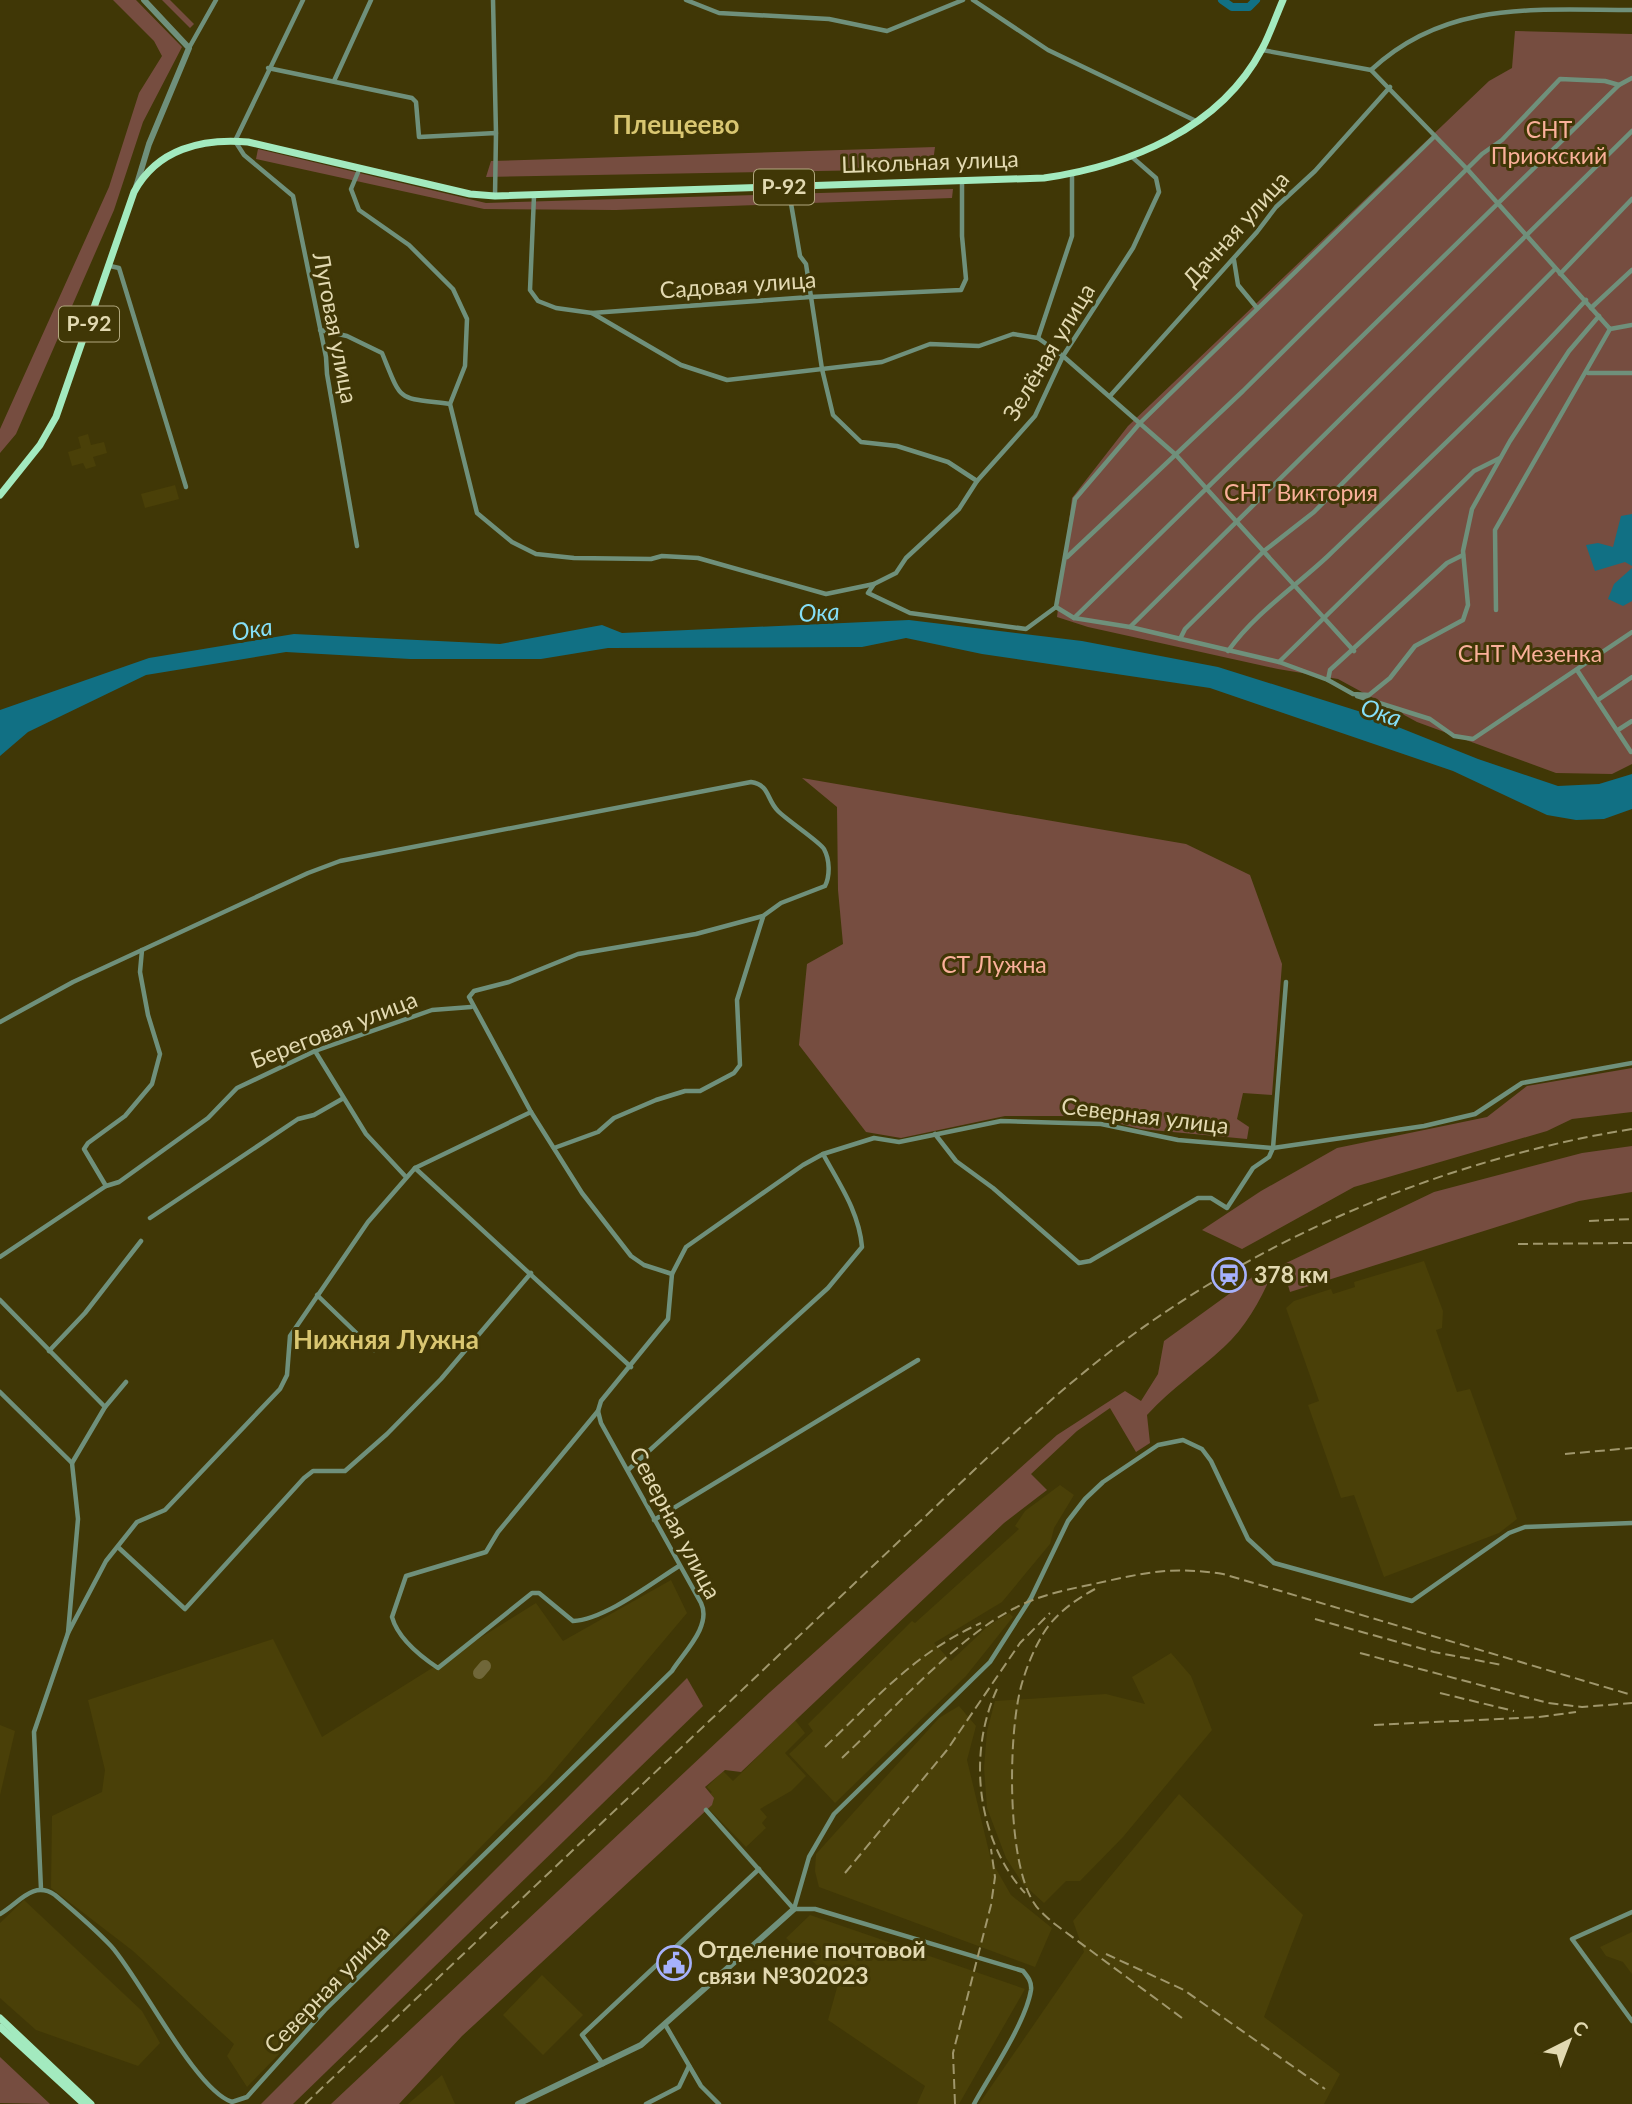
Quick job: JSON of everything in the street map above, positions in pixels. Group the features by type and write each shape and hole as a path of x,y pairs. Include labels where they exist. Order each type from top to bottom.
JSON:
{"main road":[{"name":"Р-92","path":"1072,174 1132,157 1172,138 1230,93 1262,50 1283,0"},
{"name":"Р-92","path":"0,495 40,445 56,417 134,192 148,170 172,153 201,144 235,141 470,194 495,196"},
{"name":"Школьная улица","path":"495,196 1044,178 1072,174"},
{"path":"0,2018 84,2104"},
{"path":"0,2027 91,2104"}],"street":[{"path":"144,0 190,48"},
{"path":"134,192 149,144 190,48 216,0"},
{"path":"235,141 303,0"},
{"path":"334,80 371,0"},
{"path":"493,0 495,196"},
{"path":"685,0 719,13 829,19 887,31 963,0"},
{"path":"973,0 1048,50 1196,121"},
{"path":"1371,70 1398,45 1432,24 1461,16 1523,8 1632,10"},
{"path":"1262,50 1371,70 1468,170 1610,329"},
{"path":"268,68 412,98 416,102 418,137 496,133"},
{"path":"1074,618 1619,85 1632,78"},
{"path":"1066,558 1525,118 1560,79 1619,85"},
{"name":"Дачная улица","path":"1110,396 1234,259 1276,206 1315,171 1390,87"},
{"path":"1130,627 1632,131"},
{"path":"874,584 868,593 910,613 1026,629 1056,607 1075,499 1140,423 1435,136"},
{"name":"Луговая улица","path":"235,141 244,155 293,196 320,330 357,547"},
{"name":"Зелёная улица","path":"874,584 887,580 959,509 978,481 1035,416 1063,356 1133,248 1159,192 1156,178 1132,157"},
{"path":"359,170 351,189 359,210 409,245 453,289 467,319 465,366 450,404 477,513 512,542 536,554 574,558 698,558 826,594 874,584"},
{"path":"1038,338 1072,236 1072,174"},
{"name":"Садовая улица","path":"534,196 530,284 533,296 565,312 592,313 810,297 961,290 966,279 962,236 962,180"},
{"path":"788,187 833,415 857,440 897,446 948,462 978,481"},
{"path":"1560,274 1632,199"},
{"path":"1234,259 1238,285 1257,307"},
{"path":"110,266 119,268 186,487"},
{"path":"1180,639 1185,629 1264,551 1314,512 1555,269"},
{"path":"1591,308 1632,270"},
{"path":"1228,651 1398,488 1586,300"},
{"path":"592,313 681,365 713,377 744,379 882,362 930,344 979,346 1013,334 1038,338 1063,356 1176,455 1354,651"},
{"path":"1353,694 1369,695 1390,678 1415,646 1464,620 1468,605 1463,555 1472,509 1500,458 1569,351 1600,316"},
{"path":"1610,329 1632,325"},
{"path":"1496,610 1495,530 1588,373 1610,329"},
{"path":"320,330 347,336 382,353 400,395 450,404"},
{"path":"1588,373 1632,373"},
{"path":"1279,662 1474,471 1500,458"},
{"path":"1328,680 1330,670 1354,651 1447,563 1463,555"},
{"path":"1056,607 1074,618 1130,627 1279,662 1328,680 1368,702 1430,719 1454,736 1473,739 1632,632"},
{"path":"1577,670 1631,752"},
{"path":"1598,701 1632,677"},
{"path":"1618,730 1632,721"},
{"path":"0,1022 73,982 340,861 751,782 765,787 776,809 806,836 822,845 827,856 828,877 825,886 781,903 763,916 696,934 578,954 509,982 474,991 469,998 471,1007 531,1112 582,1193 631,1256 644,1265 673,1274"},
{"path":"554,1148 598,1132 614,1118 656,1100 685,1091 699,1091 734,1073 740,1065 737,1000 751,964 763,916"},
{"path":"106,1186 84,1150 138,1102 152,1084 160,1054 148,1015 140,972 142,950"},
{"path":"934,1134 956,1161 993,1188 1079,1264 1090,1261 1198,1198 1210,1198 1227,1208 1253,1168 1269,1157 1273,1148 1286,982"},
{"name":"Береговая улица","path":"0,1257 106,1186 119,1182 208,1118 237,1088 315,1051 432,1010 471,1007"},
{"path":"315,1051 342,1099 382,1154 407,1177"},
{"name":"Северная улица","path":"41,1889 55,1895 111,1947 168,2033 219,2095 232,2102 243,2100 325,2010 672,1671 705,1618 701,1603 601,1423 598,1411 601,1401 668,1319 673,1274 686,1247 803,1165 824,1154 874,1138 899,1142 1001,1121 1101,1124 1178,1140 1273,1148 1424,1126 1475,1114 1522,1083 1632,1063"},
{"path":"150,1218 298,1119 314,1115 342,1099"},
{"path":"0,1914 30,1892 41,1889 34,1732 68,1633 106,1561 137,1522 165,1510 280,1389 287,1375 290,1336 368,1222 415,1168 531,1112"},
{"path":"627,1470 828,1288 862,1247 860,1226 854,1210 824,1154"},
{"path":"415,1168 631,1367"},
{"path":"49,1351 85,1313 141,1241"},
{"path":"118,1548 185,1609 304,1478 313,1471 345,1471 387,1434 441,1379 531,1273"},
{"path":"317,1295 374,1349"},
{"path":"0,1300 105,1407"},
{"path":"654,1520 918,1360"},
{"path":"68,1633 78,1519 72,1464 105,1407 126,1382"},
{"path":"0,1392 72,1464"},
{"path":"598,1411 498,1532 486,1552 406,1577 392,1617 394,1623 415,1651 438,1668 532,1593 539,1594 573,1621 581,1621 608,1609 679,1566"},
{"path":"519,2104 533,2101 641,2045 666,2026 794,1909 809,1857 834,1814 990,1662 1031,1598 1068,1521 1085,1499 1103,1482 1158,1446 1183,1440 1202,1449 1212,1461 1248,1539 1274,1563 1412,1601 1509,1533 1525,1527 1632,1523"},
{"path":"706,1810 794,1909 815,1909 1023,1971 1030,1979 1032,1989 975,2104"},
{"path":"603,2064 582,2035 759,1869"},
{"path":"1632,1912 1572,1939 1632,2021"},
{"path":"666,2026 701,2086 719,2104"},
{"path":"646,2104 679,2087 689,2066"}],"shaded area":[{"path":"88,434 91,445 104,442 107,453 93,457 96,466 86,469 83,463 72,466 68,452 81,448 78,437"},
{"path":"175,485 179,499 145,508 141,494"},
{"path":"1424,1261 1443,1311 1442,1328 1436,1330 1457,1392 1470,1389 1517,1519 1499,1533 1384,1577 1354,1495 1341,1498 1308,1405 1319,1401 1286,1308 1294,1301 1331,1289 1333,1294 1355,1287 1354,1282"},
{"path":"1060,1485 1074,1495 1054,1528 1050,1544 1002,1602 934,1643 951,1661 988,1626 1009,1613 1013,1617 966,1676 835,1803 789,1754 813,1731 808,1724 912,1621 915,1623 1019,1529 1015,1526 1025,1511"},
{"path":"671,1580 687,1613 547,1779 247,2087 227,2056 234,2044 133,1951 51,1888 52,1816 102,1792 105,1770 88,1700 273,1639 322,1737 536,1603 563,1641"},
{"path":"1171,1653 1191,1676 1212,1730 1123,1837 1080,1881 1066,1881 1044,1903 1023,1884 1006,1858 987,1808 984,1768 987,1731 995,1701 1106,1694 1145,1704 1132,1677"},
{"path":"959,1706 976,1726 967,1760 991,1860 1011,1895 1052,1928 1035,1967 819,1887 815,1871 816,1854 939,1718"},
{"path":"795,1720 805,1733 785,1753 806,1776 791,1791 760,1809 767,1817 762,1823 766,1828 746,1847 702,1802 712,1792 707,1787 723,1771 733,1781"},
{"path":"0,1725 15,1731 0,1795"},
{"path":"1179,1794 1303,1915 1264,2017 1340,2074 1324,2104 979,2104 1084,1952 1073,1921"},
{"path":"24,1900 142,2011 160,2043 138,2066 36,2030 0,1998 0,1923"},
{"path":"810,1915 1025,1989 959,2104 917,2104 925,2086 828,2020 838,1984 786,1938"},
{"path":"1632,1932 1632,1974 1623,1962 1606,1956 1600,1947"},
{"path":"542,1975 583,2015 543,2055 503,2015"},
{"path":"442,2075 455,2104 408,2104"}],"green space":[{"path":"113,0 136,0 182,47 143,122 114,210 16,434 0,453 0,429 109,187 139,93 162,56 154,41"},
{"path":"162,0 170,0 194,24 190,28"},
{"path":"1515,31 1632,34 1632,764 1612,774 1556,773 1417,722 1338,679 1278,669 1088,627 1057,617 1072,498 1128,426 1489,81 1512,68"},
{"path":"935,147 932,169 486,177 491,161"},
{"path":"258,149 486,203 953,189 952,198 616,210 484,209 256,159"},
{"name":"СТ Лужна","path":"802,778 1186,844 1250,875 1282,964 1272,1095 1243,1093 1237,1119 1249,1127 1247,1139 1141,1129 1092,1117 1060,1116 1005,1116 901,1138 866,1132 799,1045 807,964 843,944 838,890 837,807"},
{"path":"1632,1068 1632,1112 1572,1119 1547,1131 1354,1187 1242,1249 1202,1230 1261,1191 1337,1148 1487,1117 1527,1086"},
{"path":"1632,1146 1632,1192 1579,1201 1290,1292 1282,1265 1434,1192 1582,1153"},
{"path":"1258,1273 1271,1276 1239,1331 1147,1415 1150,1443 1136,1452 1110,1408 1077,1431 1031,1474 1047,1490 1004,1523 741,1772 725,1770 705,1787 714,1798 712,1805 462,2036 399,2104 331,2104 769,1693 1057,1435 1125,1391 1141,1401 1158,1374 1164,1341"},
{"path":"687,1678 703,1706 293,2104 261,2104"},
{"path":"0,2057 50,2104 0,2103"}],"water":[{"path":"1632,514 1632,566 1625,562 1595,571 1586,545 1598,543 1613,547 1621,516"},
{"path":"1632,568 1632,601 1623,606 1608,599 1614,584"},
{"path":"909,620 1082,641 1218,667 1358,711 1478,759 1558,786 1599,784 1632,774 1632,809 1604,819 1576,820 1547,815 1453,771 1210,688 982,654 906,638 862,647 608,648 541,659 410,659 286,652 146,675 28,732 0,756 0,710 149,658 294,634 500,644 602,625 622,633"}],"waterway":[{"path":"1222,0 1232,7 1249,7 1256,0"}],"taxiway":[{"path":"479,1673 485,1666"}],"railway":[{"path":"305,2104 989,1456 1076,1379 1131,1336 1246,1263 1307,1231 1370,1203 1499,1159 1632,1129"},
{"path":"1589,1221 1632,1219"},
{"path":"1518,1244 1632,1243"},
{"path":"1565,1454 1632,1448"},
{"path":"842,1758 948,1656 970,1637 1015,1608 1060,1592 1165,1571 1223,1574 1632,1695"},
{"path":"1095,1589 1053,1620 1028,1664 1022,1683 1017,1704 1012,1762 1018,1858 1025,1883 1042,1913 1182,2018"},
{"path":"845,1873 947,1750 1020,1643 1050,1613"},
{"path":"1315,1619 1434,1652 1502,1665"},
{"path":"825,1747 917,1662 981,1623"},
{"path":"1360,1653 1548,1703 1582,1707 1632,1703"},
{"path":"997,1689 982,1741 982,1796 996,1848 1025,1893"},
{"path":"1440,1693 1514,1711"},
{"path":"1374,1725 1539,1717 1576,1712"},
{"path":"955,2104 953,2053 991,1905 995,1877 991,1849"},
{"path":"1106,1954 1184,1990 1325,2089"}],"place":[{"name":"378 км","path":"1229,1275"},
{"name":"Отделение почтовой связи №302023","path":"674,1963"}],"district":[{"name":"Плещеево","path":"676,125"},
{"name":"Нижняя Лужна","path":"386,1340"}],"park label":[{"name":"СНТ Приокский","path":"1549,143"},
{"name":"СНТ Виктория","path":"1301,493"},
{"name":"СНТ Мезенка","path":"1530,654"}],"water label":[{"name":"Ока","path":"819,613"},
{"name":"Ока","path":"252,630"},
{"name":"Ока","path":"1381,713"}]}
